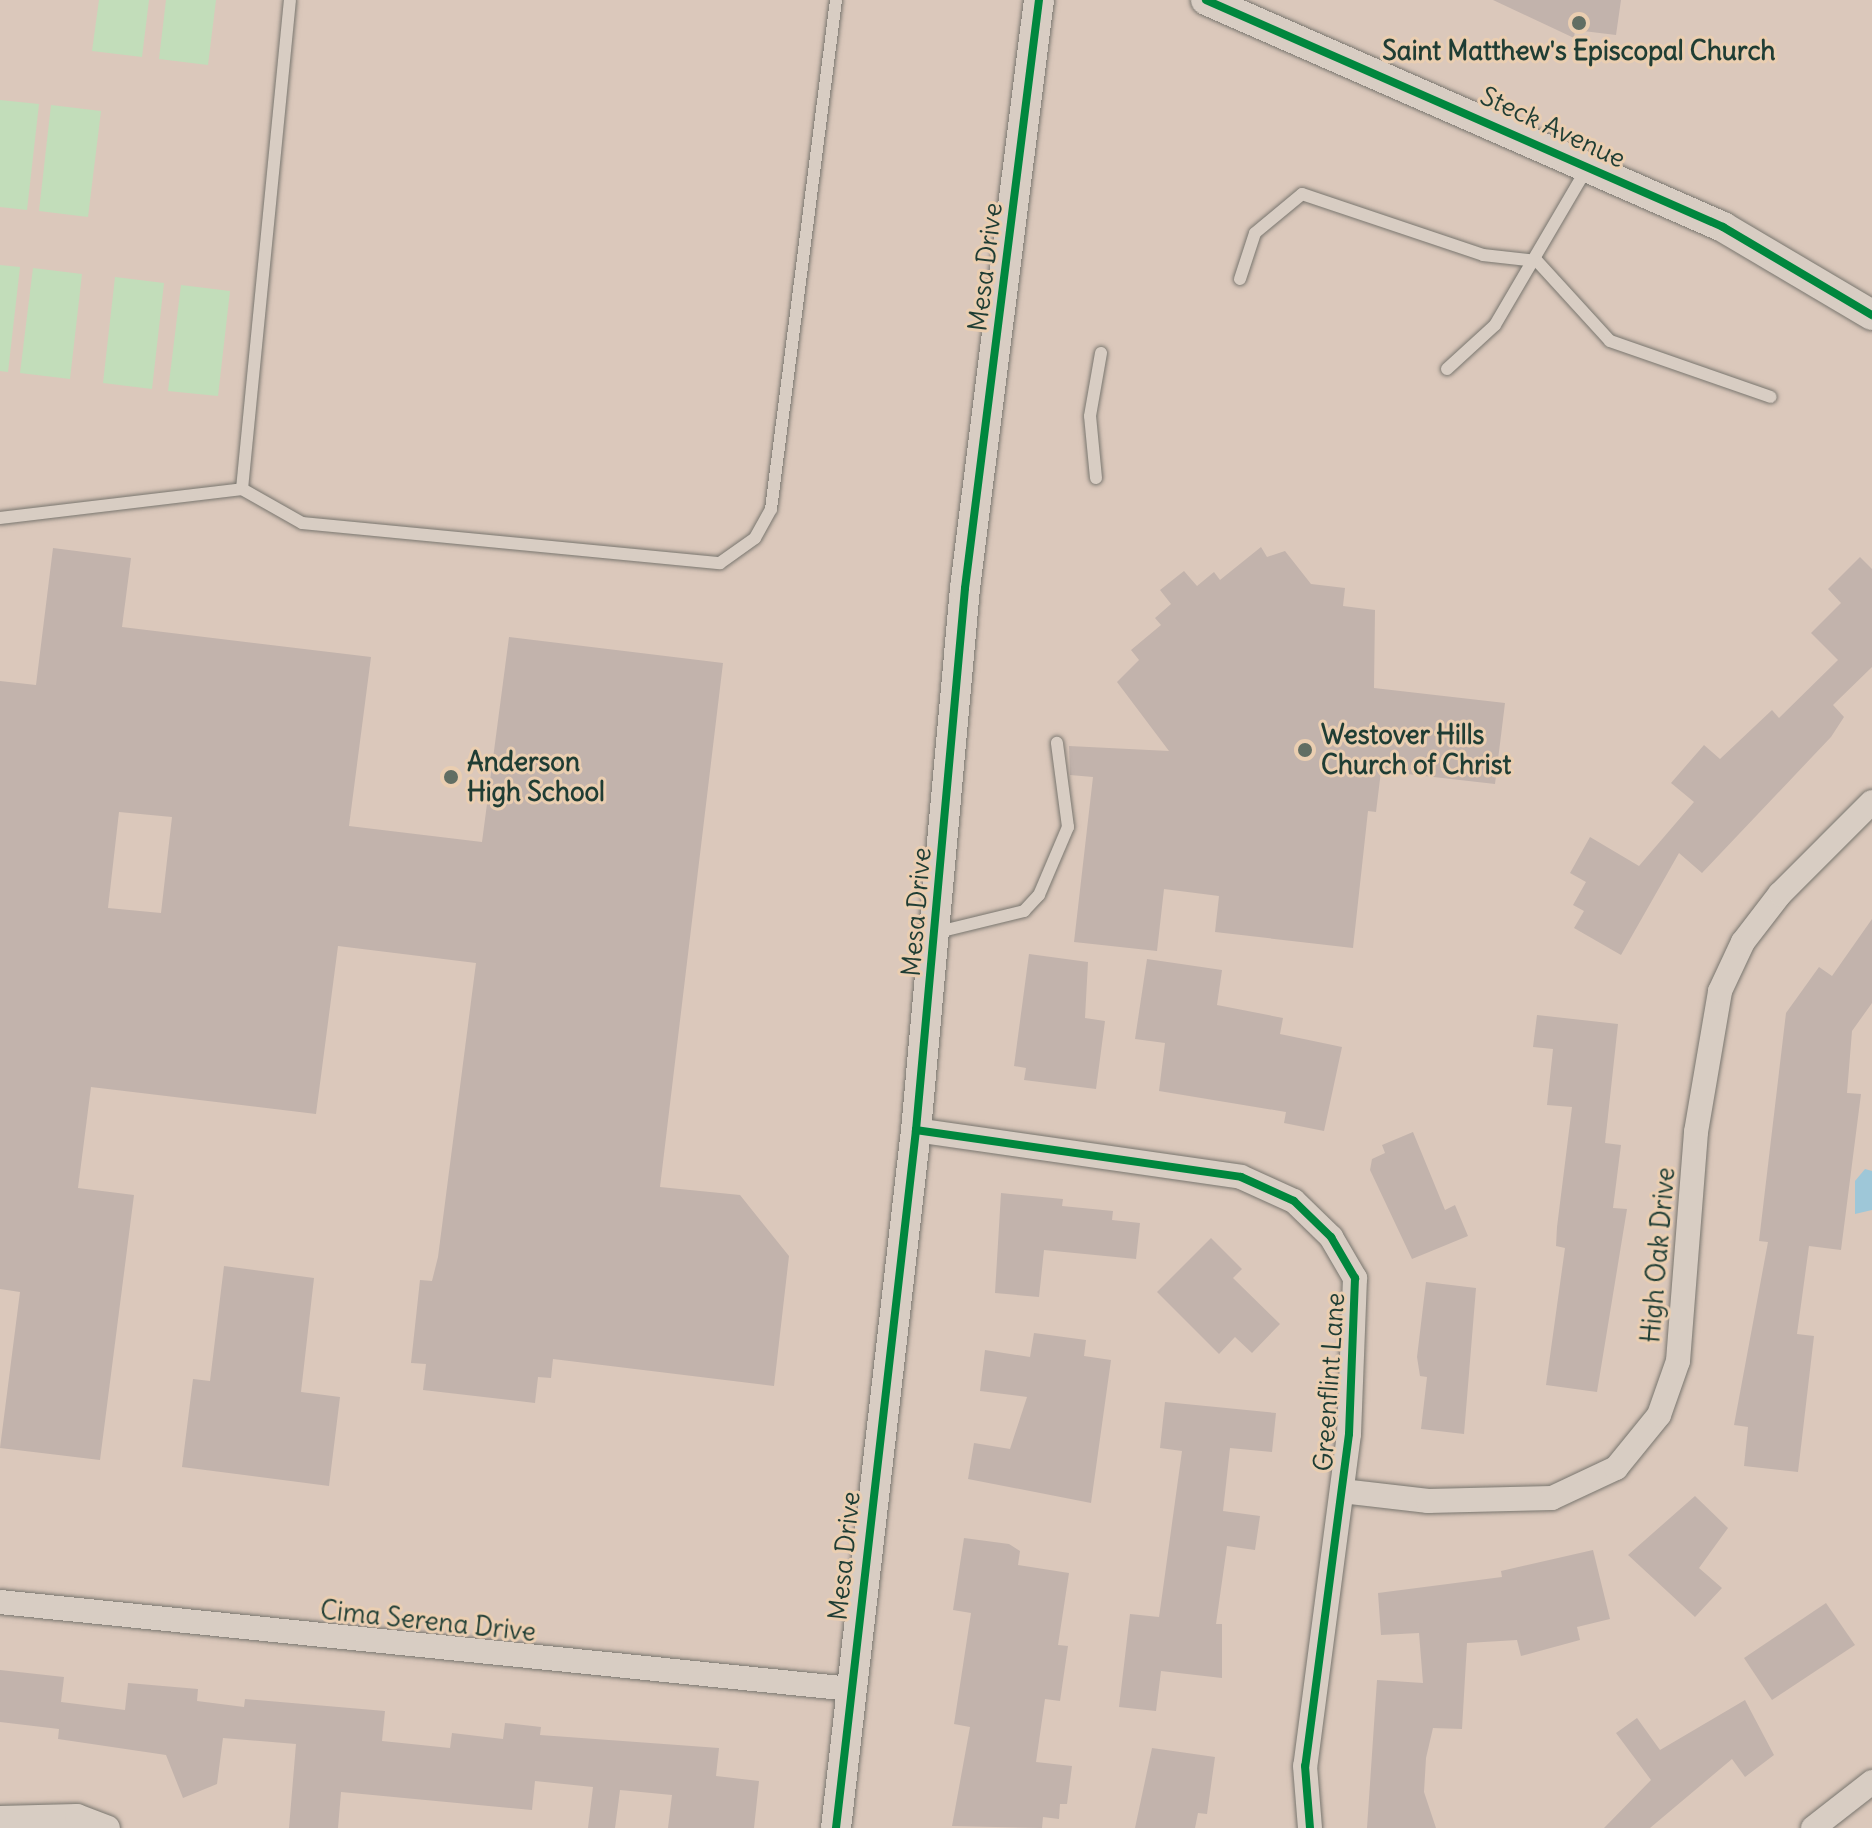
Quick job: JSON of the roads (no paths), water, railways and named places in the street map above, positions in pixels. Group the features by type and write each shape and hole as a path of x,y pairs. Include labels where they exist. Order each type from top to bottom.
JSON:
{"street":[{"name":"Mesa Drive","path":"836,1828 916,1130 965,588 1039,0"},
{"name":"Steck Avenue","path":"1206,0 1589,165 1723,227 1872,315"},
{"name":"High Oak Drive","path":"1342,1491 1428,1501 1552,1498 1616,1468 1659,1415 1678,1361 1696,1132 1720,991 1743,942 1780,894 1872,802"},
{"name":"Greenflint Lane","path":"916,1130 1241,1177 1294,1201 1331,1237 1355,1278 1342,1491 1305,1766 1310,1828"},
{"name":"Cima Serena Drive","path":"0,1602 850,1689"},
{"path":"1813,1828 1872,1782"},
{"path":"0,1818 77,1816 108,1828"}],"lane":[{"path":"242,489 290,0"},
{"path":"0,518 242,489 302,523 720,563 755,538 771,509 836,0"},
{"path":"1447,369 1495,325 1537,261 1589,165"},
{"path":"1240,279 1255,233 1302,194 1483,255 1537,261 1610,341 1771,397"},
{"path":"1096,478 1090,416 1101,353"},
{"path":"934,933 1024,911 1039,895 1068,827 1057,743"}],"water":[{"path":"1865,1169 1872,1171 1872,1210 1855,1214 1855,1181"}],"place":[{"name":"Saint Matthew's Episcopal Church","path":"1579,23"},
{"name":"Westover Hills Church of Christ","path":"1305,750"},
{"name":"Anderson High School","path":"451,777"}]}
